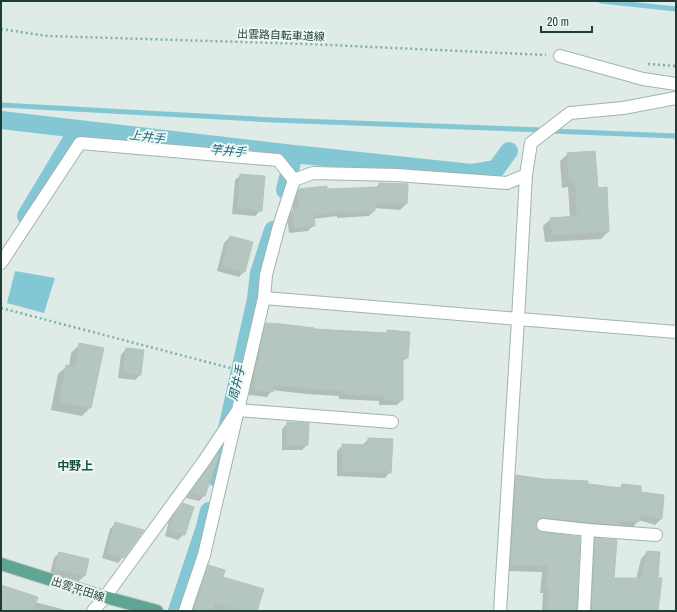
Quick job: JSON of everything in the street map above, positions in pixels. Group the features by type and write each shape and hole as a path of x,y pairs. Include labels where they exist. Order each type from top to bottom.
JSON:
{"main road":[{"name":"出雲平田線","path":"1,564 105,597 157,611"}],"street":[{"path":"560,56 643,79 676,84"},
{"path":"500,611 526,175 531,143 570,113 623,108 676,98"},
{"path":"1,263 80,143 278,160 294,180"},
{"path":"294,180 313,173 396,175 507,183 526,175"},
{"path":"185,611 204,555 264,298 266,275 279,226 294,180"},
{"path":"264,298 676,332"},
{"path":"238,410 392,422"},
{"path":"93,611 105,597 204,461 238,410"},
{"path":"543,525 656,535"},
{"path":"584,611 588,530"}],"path":[{"name":"出雲路自転車道線","path":"1,29 48,36 316,44 560,56"},
{"path":"1,308 246,372"}],"water":[{"path":"15,271 55,278 44,313 7,303"}],"building":[{"path":"595,151 598,188 607,187 609,232 552,235 550,218 577,216 575,181 569,181 567,153"},
{"path":"240,174 265,176 262,211 237,208"},
{"path":"379,183 408,184 407,204 375,203 375,211 342,213 342,211 314,215 315,226 294,228 292,210 299,209 297,194 299,189 327,186 327,189 379,187"},
{"path":"230,236 253,242 245,272 222,266"},
{"path":"266,323 314,329 387,333 387,330 410,332 408,358 403,358 403,400 384,400 384,396 344,394 344,391 274,385 273,392 254,390 256,365 257,360 259,361 260,348"},
{"path":"79,343 104,348 91,408 59,402 66,365 75,367"},
{"path":"126,348 144,350 141,375 123,373"},
{"path":"287,422 309,423 308,445 287,445"},
{"path":"368,438 393,439 391,473 342,471 342,444 368,445"},
{"path":"217,454 219,455 205,496 191,493"},
{"path":"516,475 543,479 588,481 588,484 621,488 622,484 641,486 641,492 664,495 662,519 640,514 640,521 618,521 618,525 540,518 536,525 536,528 539,531 580,537 577,611 547,611 549,587 546,587 548,566 511,565"},
{"path":"183,503 194,507 185,535 169,530 174,515"},
{"path":"115,522 144,530 124,558 107,553"},
{"path":"595,538 617,540 614,578 641,578 647,551 660,552 658,578 662,578 658,611 592,611"},
{"path":"59,552 89,559 85,576 55,569"},
{"path":"208,565 225,570 223,577 264,589 257,611 240,611 215,603 213,611 204,611 194,608"},
{"path":"1,585 38,597 33,611 1,611"}],"waterway":[{"path":"601,1 676,9"},
{"path":"1,105 273,120 543,130"},
{"name":"上井手","path":"1,120 294,154 285,190"},
{"path":"551,131 676,136"},
{"name":"竿井手","path":"26,216 71,141 76,138 95,139"},
{"name":"竿井手","path":"283,156 292,157 294,154 472,173 496,169 509,151"},
{"name":"周井手","path":"216,478 256,299 259,273 273,230"},
{"name":"周井手","path":"177,611 209,511"}],"district":[{"name":"中野上","path":"75,466"}]}
